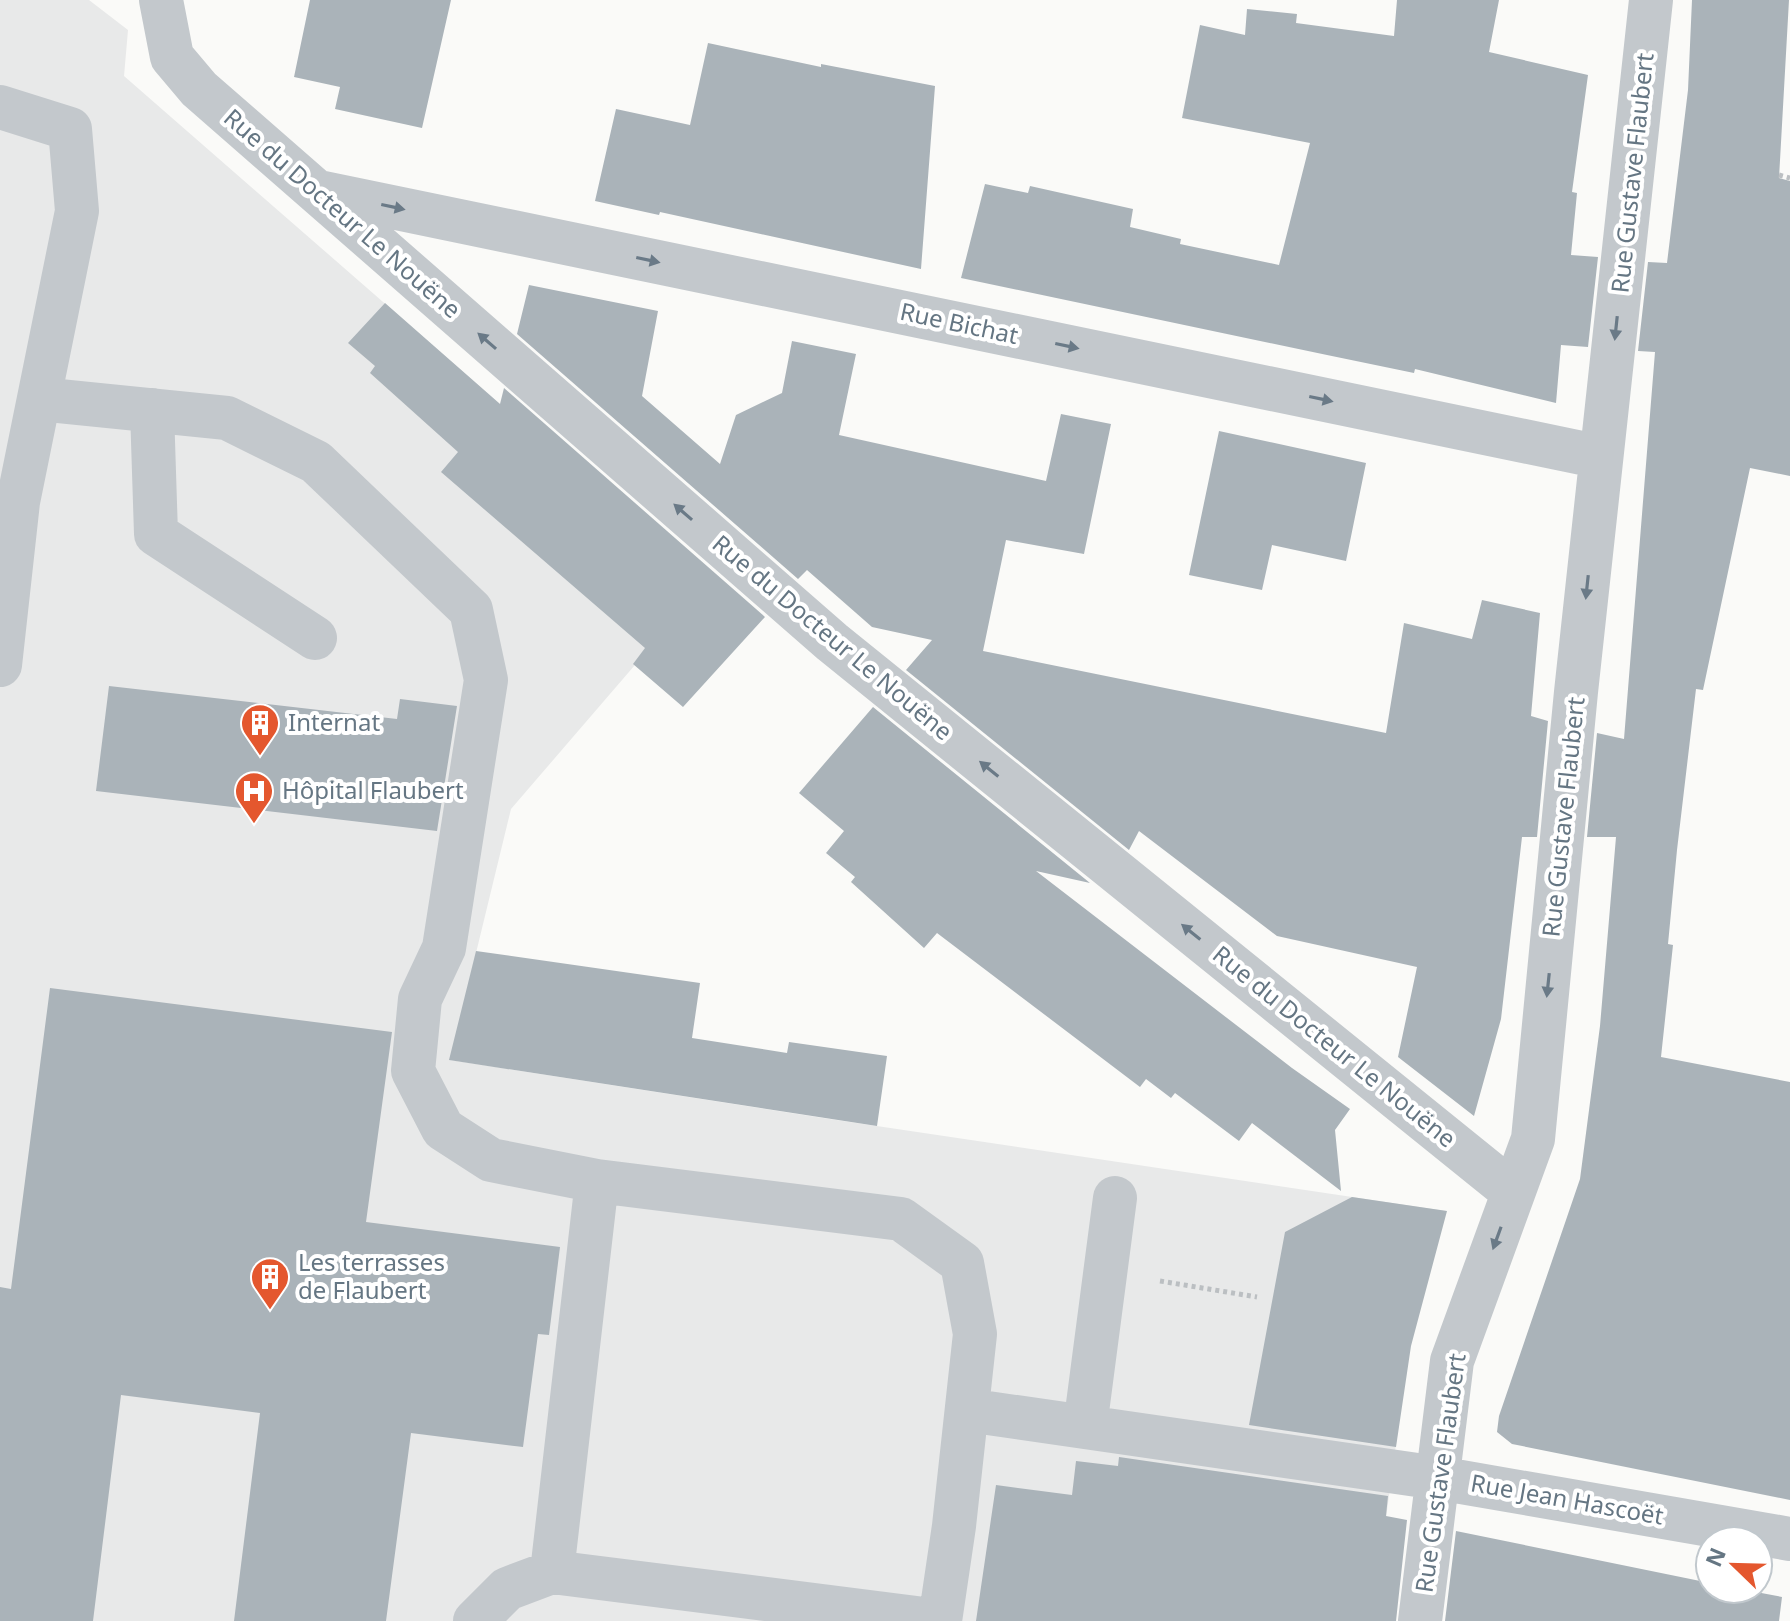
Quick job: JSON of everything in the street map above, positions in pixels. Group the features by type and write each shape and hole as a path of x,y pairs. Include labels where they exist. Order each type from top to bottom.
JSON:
{"street":[{"name":"Rue du Docteur Le Nouëne","path":"161,0 172,57 199,89 832,642 1513,1192"},
{"name":"Rue Gustave Flaubert","path":"1420,1621 1452,1361 1533,1139 1601,457 1651,0"},
{"path":"0,107 70,129 77,211 18,502 0,665"},
{"name":"Rue Bichat","path":"317,192 1601,457"},
{"path":"39,399 227,418 316,462 471,610 486,680 444,948 420,999 413,1071 443,1129 491,1160 597,1181 901,1219 962,1263 975,1334 940,1621 552,1572 507,1589 475,1621"},
{"path":"152,410 156,534 315,638"},
{"path":"552,1572 597,1181"},
{"path":"1085,1427 1115,1198"},
{"name":"Rue Jean Hascoët","path":"967,1410 1438,1478 1790,1539"}],"path":[{"path":"1779,175 1790,178"},
{"path":"1104,1272 1257,1297"}],"shaded area":[{"name":"Hôpital Flaubert","path":"0,0 89,0 128,30 124,76 500,404 647,651 511,809 450,1060 1446,1211 1410,1341 1372,1621 0,1621"}],"building":[{"path":"310,0 451,0 422,128 335,109 340,87 294,77"},
{"path":"1397,0 1499,0 1489,52 1588,75 1572,192 1577,193 1571,255 1598,257 1588,347 1561,345 1556,403 1415,369 1414,373 961,278 985,184 1028,193 1030,186 1133,209 1130,227 1181,239 1180,244 1279,265 1310,143 1182,118 1200,25 1245,35 1247,9 1297,14 1296,23 1394,36"},
{"path":"1692,0 1789,0 1779,178 1790,181 1790,476 1750,468 1703,690 1696,689 1668,944 1673,945 1661,1057 1790,1082 1790,1500 1512,1444 1497,1432 1499,1416 1580,1179 1600,1026 1616,837 1587,837 1597,733 1624,739 1655,352 1638,351 1648,262 1667,263 1688,90"},
{"path":"708,43 821,67 821,64 935,86 921,269 660,212 659,215 595,201 616,109 690,125"},
{"path":"529,285 658,311 642,396 720,464 736,415 782,393 792,341 856,354 839,435 1046,481 1061,414 1111,424 1084,554 1006,540 983,651 1386,733 1404,623 1472,639 1482,600 1540,613 1531,716 1548,721 1537,837 1522,837 1501,1019 1474,1116 1398,1057 1417,967 1277,936 1139,831 1129,850 906,670 932,640 872,627 807,570 798,579 517,334"},
{"path":"385,303 500,404 504,388 765,617 683,707 633,664 645,648 441,472 458,452 370,373 375,366 348,343"},
{"path":"1219,431 1366,463 1346,561 1272,545 1262,590 1189,575"},
{"name":"Internat","path":"109,686 397,719 400,699 457,706 437,831 96,791"},
{"path":"873,707 1090,883 1036,871 1350,1109 1335,1130 1341,1191 1252,1123 1239,1141 1175,1093 1171,1098 1146,1079 1140,1087 937,933 924,948 851,882 855,877 826,853 844,831 799,793"},
{"path":"476,951 700,983 692,1038 787,1053 789,1042 887,1056 877,1126 449,1060"},
{"name":"Les terrasses de Flaubert","path":"50,988 392,1032 366,1222 560,1247 549,1335 538,1334 523,1447 411,1433 386,1621 234,1621 260,1413 121,1395 93,1621 0,1621 0,1287 11,1289"},
{"path":"1352,1197 1447,1211 1411,1346 1396,1447 1249,1425 1285,1232"},
{"path":"1119,1457 1388,1496 1386,1516 1407,1520 1396,1621 976,1621 996,1485 1072,1495 1076,1461 1118,1466"},
{"path":"1456,1531 1694,1580 1694,1605 1774,1605 1774,1595 1782,1597 1779,1621 1445,1621"}],"place":[{"name":"Internat","path":"260,757"},
{"name":"Hôpital Flaubert","path":"254,825"},
{"name":"Les terrasses de Flaubert","path":"270,1311"}]}
